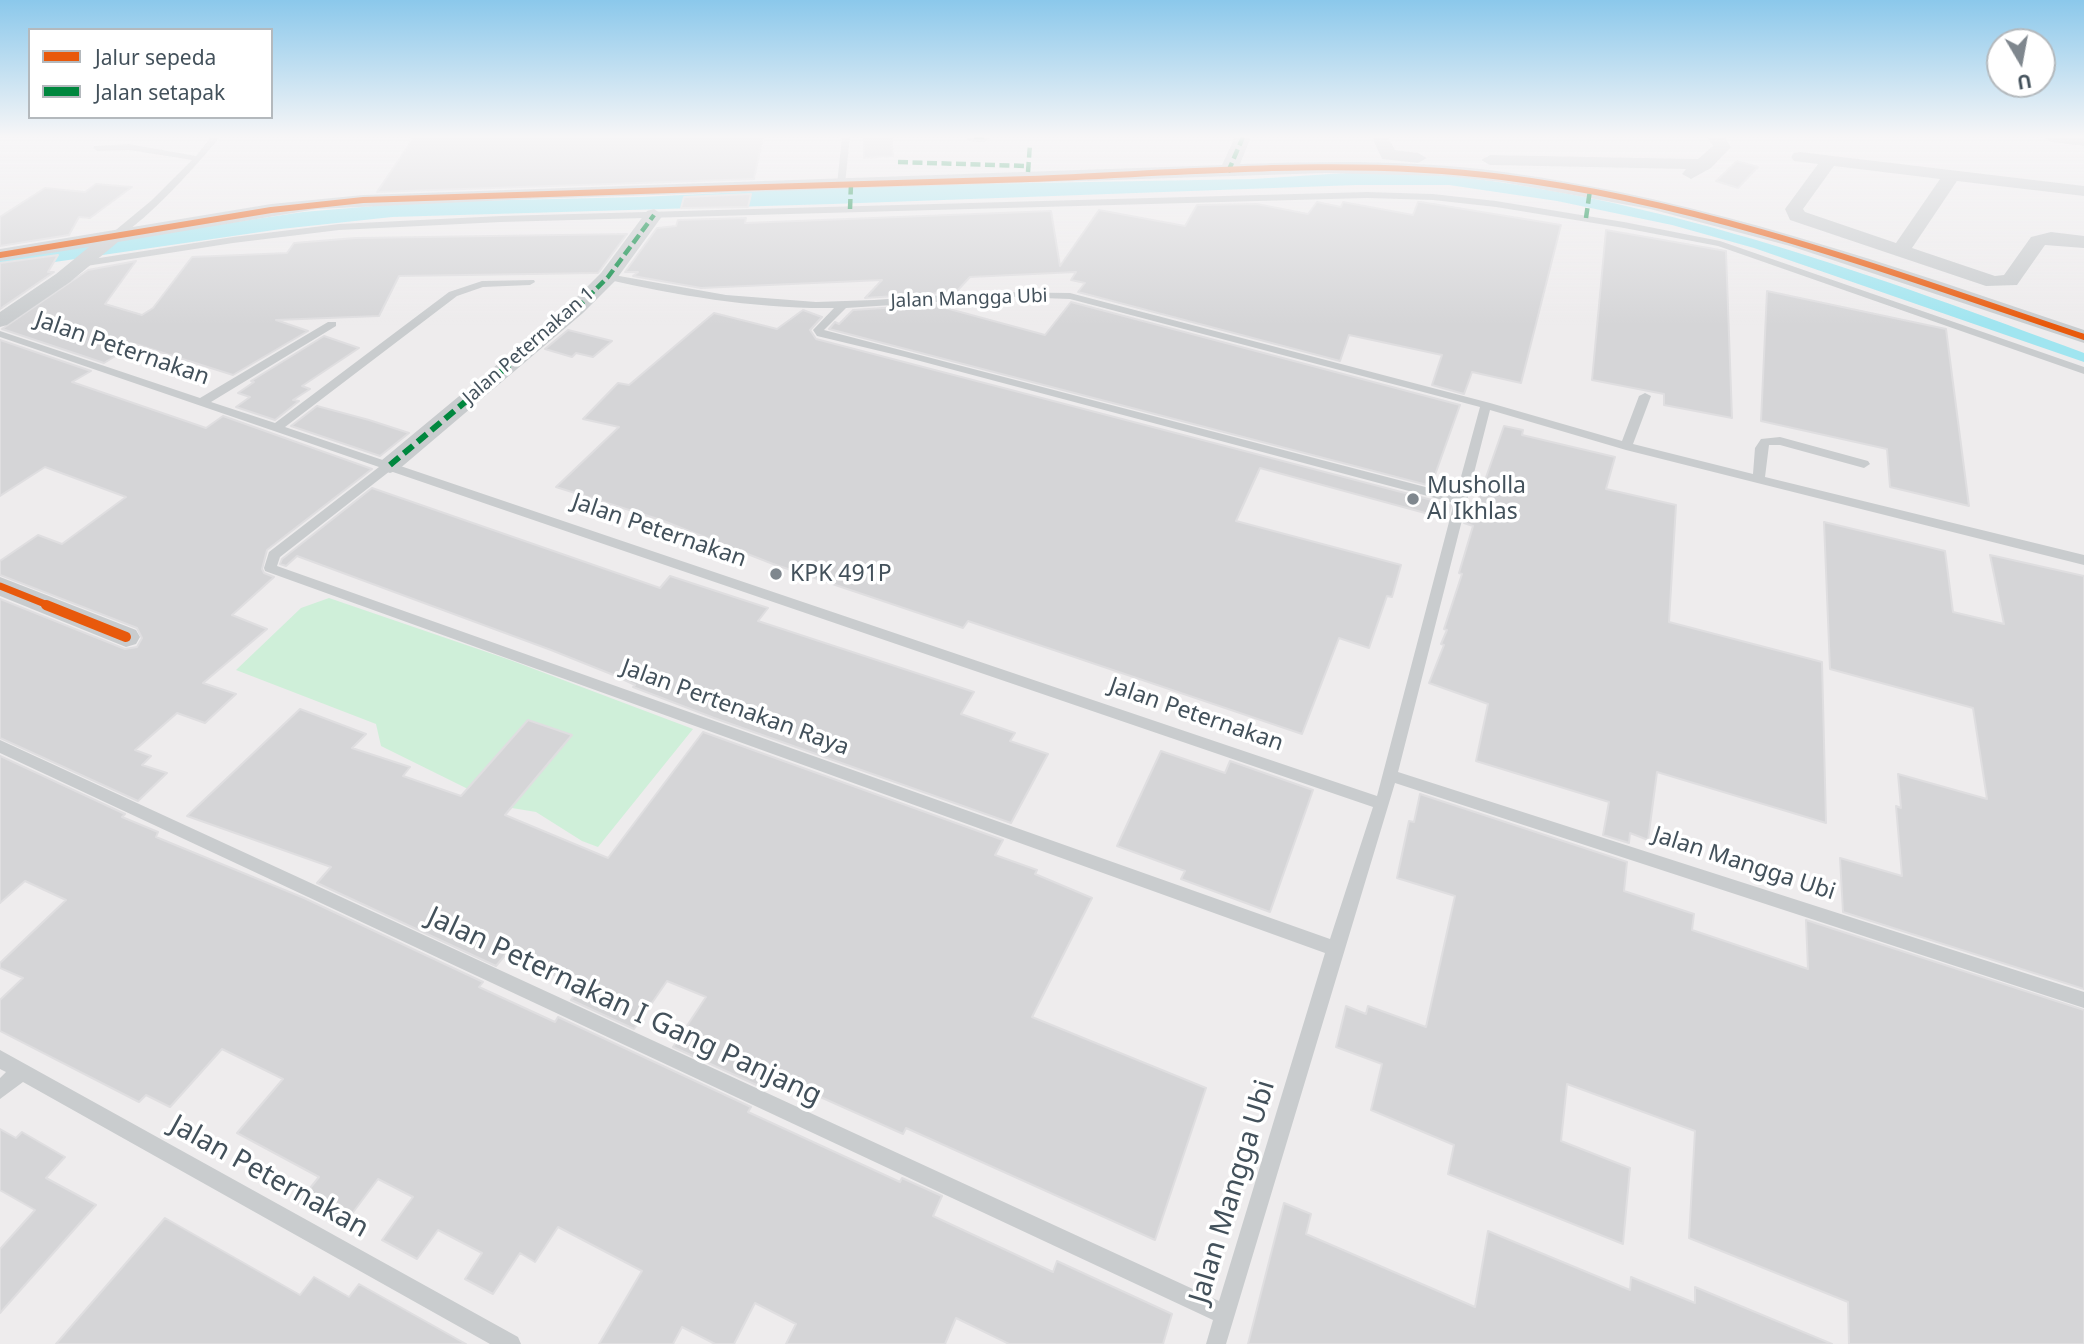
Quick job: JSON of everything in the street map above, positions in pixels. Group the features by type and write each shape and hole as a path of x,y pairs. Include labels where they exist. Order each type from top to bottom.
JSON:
{"street":[{"path":"0,255 109,240 324,203 413,200"},
{"path":"1637,200 1747,227 2084,337"},
{"path":"1801,200 1794,209 1797,216 2004,283 2010,281 2038,241 2051,238 2084,242"},
{"path":"1900,251 1935,200"},
{"name":"Jalan Peternakan 1","path":"390,465 576,309 608,277 654,215"},
{"path":"0,321 109,240"},
{"path":"0,586 126,637"}],"lane":[{"path":"109,240 158,200"},
{"path":"83,261 339,227 501,219 1199,200"},
{"path":"1452,200 1624,225 1720,244 2084,371"},
{"name":"Jalan Mangga Ubi","path":"608,277 692,293 757,301 844,305 1008,295 1070,296 1486,405 1626,446 2084,560"},
{"path":"277,427 453,294 482,284 530,282"},
{"path":"844,305 818,330 821,334 907,354 1462,501"},
{"path":"202,402 332,324"},
{"name":"Jalan Peternakan","path":"0,334 1382,804"},
{"path":"1626,446 1645,396"},
{"name":"Jalan Mangga Ubi","path":"1216,1344 1335,949 1382,804 1486,405"},
{"path":"1759,480 1765,442 1780,441 1864,464"},
{"name":"Jalan Pertenakan Raya","path":"390,465 283,547 274,555 270,568 1335,949"},
{"name":"Jalan Peternakan I Gang Panjang","path":"0,746 1225,1315"},
{"name":"Jalan Mangga Ubi","path":"1389,775 2084,1000"},
{"name":"Jalan Peternakan","path":"0,1059 511,1344"},
{"path":"0,1090 22,1071"}],"green space":[{"path":"329,598 510,660 693,729 598,847 582,841 536,812 512,808 381,746 376,724 236,670 301,608"}],"water":[{"path":"951,200 392,217 281,229 0,270 0,257 303,212 421,202"},
{"path":"1548,200 1597,200 1613,203 1773,245 2084,353 2084,362 1754,248 1672,225"}],"building":[{"path":"27,200 115,200 90,218 79,217 69,235 0,246 0,217"},
{"path":"683,200 750,200 748,207 681,208"},
{"path":"1317,202 1341,207 1343,202 1413,215 1418,202 1421,202 1561,225 1521,383 1472,372 1464,394 1432,385 1442,355 1349,335 1340,361 1078,292 1085,283 1071,280 1076,272 970,277 956,292 865,298 882,280 701,288 633,276 638,272 625,272 657,228 676,226 678,220 746,218 745,223 1051,211 1060,266 1099,210 1185,226 1197,205 1257,204 1308,214"},
{"path":"1606,230 1726,251 1732,418 1664,405 1664,394 1592,380"},
{"path":"627,234 598,273 399,276 379,316 276,320 308,331 233,375 135,344 104,363 2,329 88,270 136,261 105,304 142,315 153,308 192,257 287,253 294,243 355,238"},
{"path":"58,255 48,272 54,272 0,309 0,263"},
{"path":"1767,291 1946,329 1969,506 1890,487 1887,449 1761,421"},
{"path":"1071,302 1460,405 1431,486 829,329 835,322 839,324 853,310 944,304 942,307 1045,335"},
{"path":"803,310 822,317 810,330 816,339 1451,505 1447,519 1260,468 1236,521 1401,565 1392,597 1387,596 1369,648 1339,638 1302,734 968,621 963,628 773,564 661,520 556,487 619,427 583,419 618,383 629,385 714,313 777,329"},
{"path":"568,330 612,341 593,357 576,353 572,357 545,349"},
{"path":"324,336 359,348 302,386 310,389 293,400 299,401 275,420 236,407 250,397 238,393 254,382 251,381"},
{"path":"0,340 91,371 72,382 206,428 223,416 372,469 267,550 262,569 264,573 274,577 232,615 267,629 203,683 236,694 205,723 177,713 135,750 151,756 142,765 167,773 138,801 0,738 0,599 125,649 137,647 142,638 137,628 0,575 0,561 38,535 62,544 126,497 45,467 0,496"},
{"path":"317,406 409,433 380,456 291,426"},
{"path":"1504,426 1523,430 1522,435 1615,457 1606,489 1676,505 1669,622 1822,662 1826,823 1657,772 1648,840 1630,833 1629,843 1603,835 1609,802 1476,761 1488,704 1429,683 1444,645 1441,644 1447,630 1444,629 1462,574 1459,573 1473,526 1464,523 1469,504 1476,506"},
{"path":"372,488 660,588 670,576 768,608 758,621 974,692 961,714 1015,733 1010,741 1048,754 1011,823 714,718 633,687 635,685 616,676 551,650 297,556 286,566 280,564 282,559"},
{"path":"1824,522 1945,551 1953,612 2004,624 1990,555 2084,576 2084,989 1843,912 1840,858 1902,876 1896,806 1901,808 1898,774 1987,799 1973,708 1830,669"},
{"path":"300,709 366,734 352,748 410,767 403,776 461,796 528,720 572,735 505,815 608,858 703,732 1003,840 995,855 1037,870 1035,874 1092,898 1032,1017 1206,1088 1155,1240 906,1128 903,1134 769,1074 761,1087 673,1047 706,997 667,981 634,1029 571,1000 580,987 507,953 496,966 317,883 331,867 187,816"},
{"path":"1161,751 1225,773 1230,761 1313,790 1270,912 1181,879 1185,871 1117,846"},
{"path":"0,756 125,814 122,817 158,832 156,837 304,898 483,982 479,987 555,1022 558,1017 751,1107 748,1112 900,1182 902,1178 942,1196 933,1216 1053,1272 1057,1261 1172,1314 1163,1344 1009,1344 956,1318 945,1344 786,1344 796,1324 755,1303 734,1344 715,1344 682,1327 673,1344 599,1344 642,1271 558,1227 535,1262 520,1253 493,1294 465,1279 482,1253 438,1230 417,1259 382,1240 413,1197 378,1179 342,1227 298,1203 319,1177 237,1133 283,1079 222,1049 170,1107 146,1095 139,1102 0,1031 0,1000 23,978 0,968 0,963 66,900 25,881 0,903"},
{"path":"1420,794 1627,862 1624,891 1694,914 1692,930 1808,969 1806,920 2084,1010 2084,1344 1849,1344 1848,1302 1689,1238 1695,1131 1567,1084 1561,1141 1630,1168 1623,1244 1448,1174 1454,1145 1371,1110 1382,1064 1336,1047 1346,1006 1366,1014 1368,1006 1426,1027 1455,896 1397,878 1409,821 1414,822"},
{"path":"0,1129 16,1138 22,1132 65,1157 46,1178 96,1205 0,1313 0,1249 35,1210 0,1190"},
{"path":"1284,1203 1311,1214 1306,1234 1475,1307 1488,1231 1630,1290 1631,1277 1695,1303 1695,1287 1832,1344 1248,1344"},
{"path":"165,1218 300,1295 314,1277 349,1297 359,1284 466,1344 56,1344"}],"marked path":[{"path":"850,200 850,209"},
{"path":"1586,218 1589,200"},
{"path":"390,465 576,309 608,277 654,215"}],"cycle path":[{"path":"0,255 271,210 371,200"},
{"path":"1630,200 1796,242 2084,337"},
{"path":"0,586 126,637"}],"place":[{"name":"Musholla Al Ikhlas","path":"1413,499"},
{"name":"KPK 491P","path":"776,574"}]}
